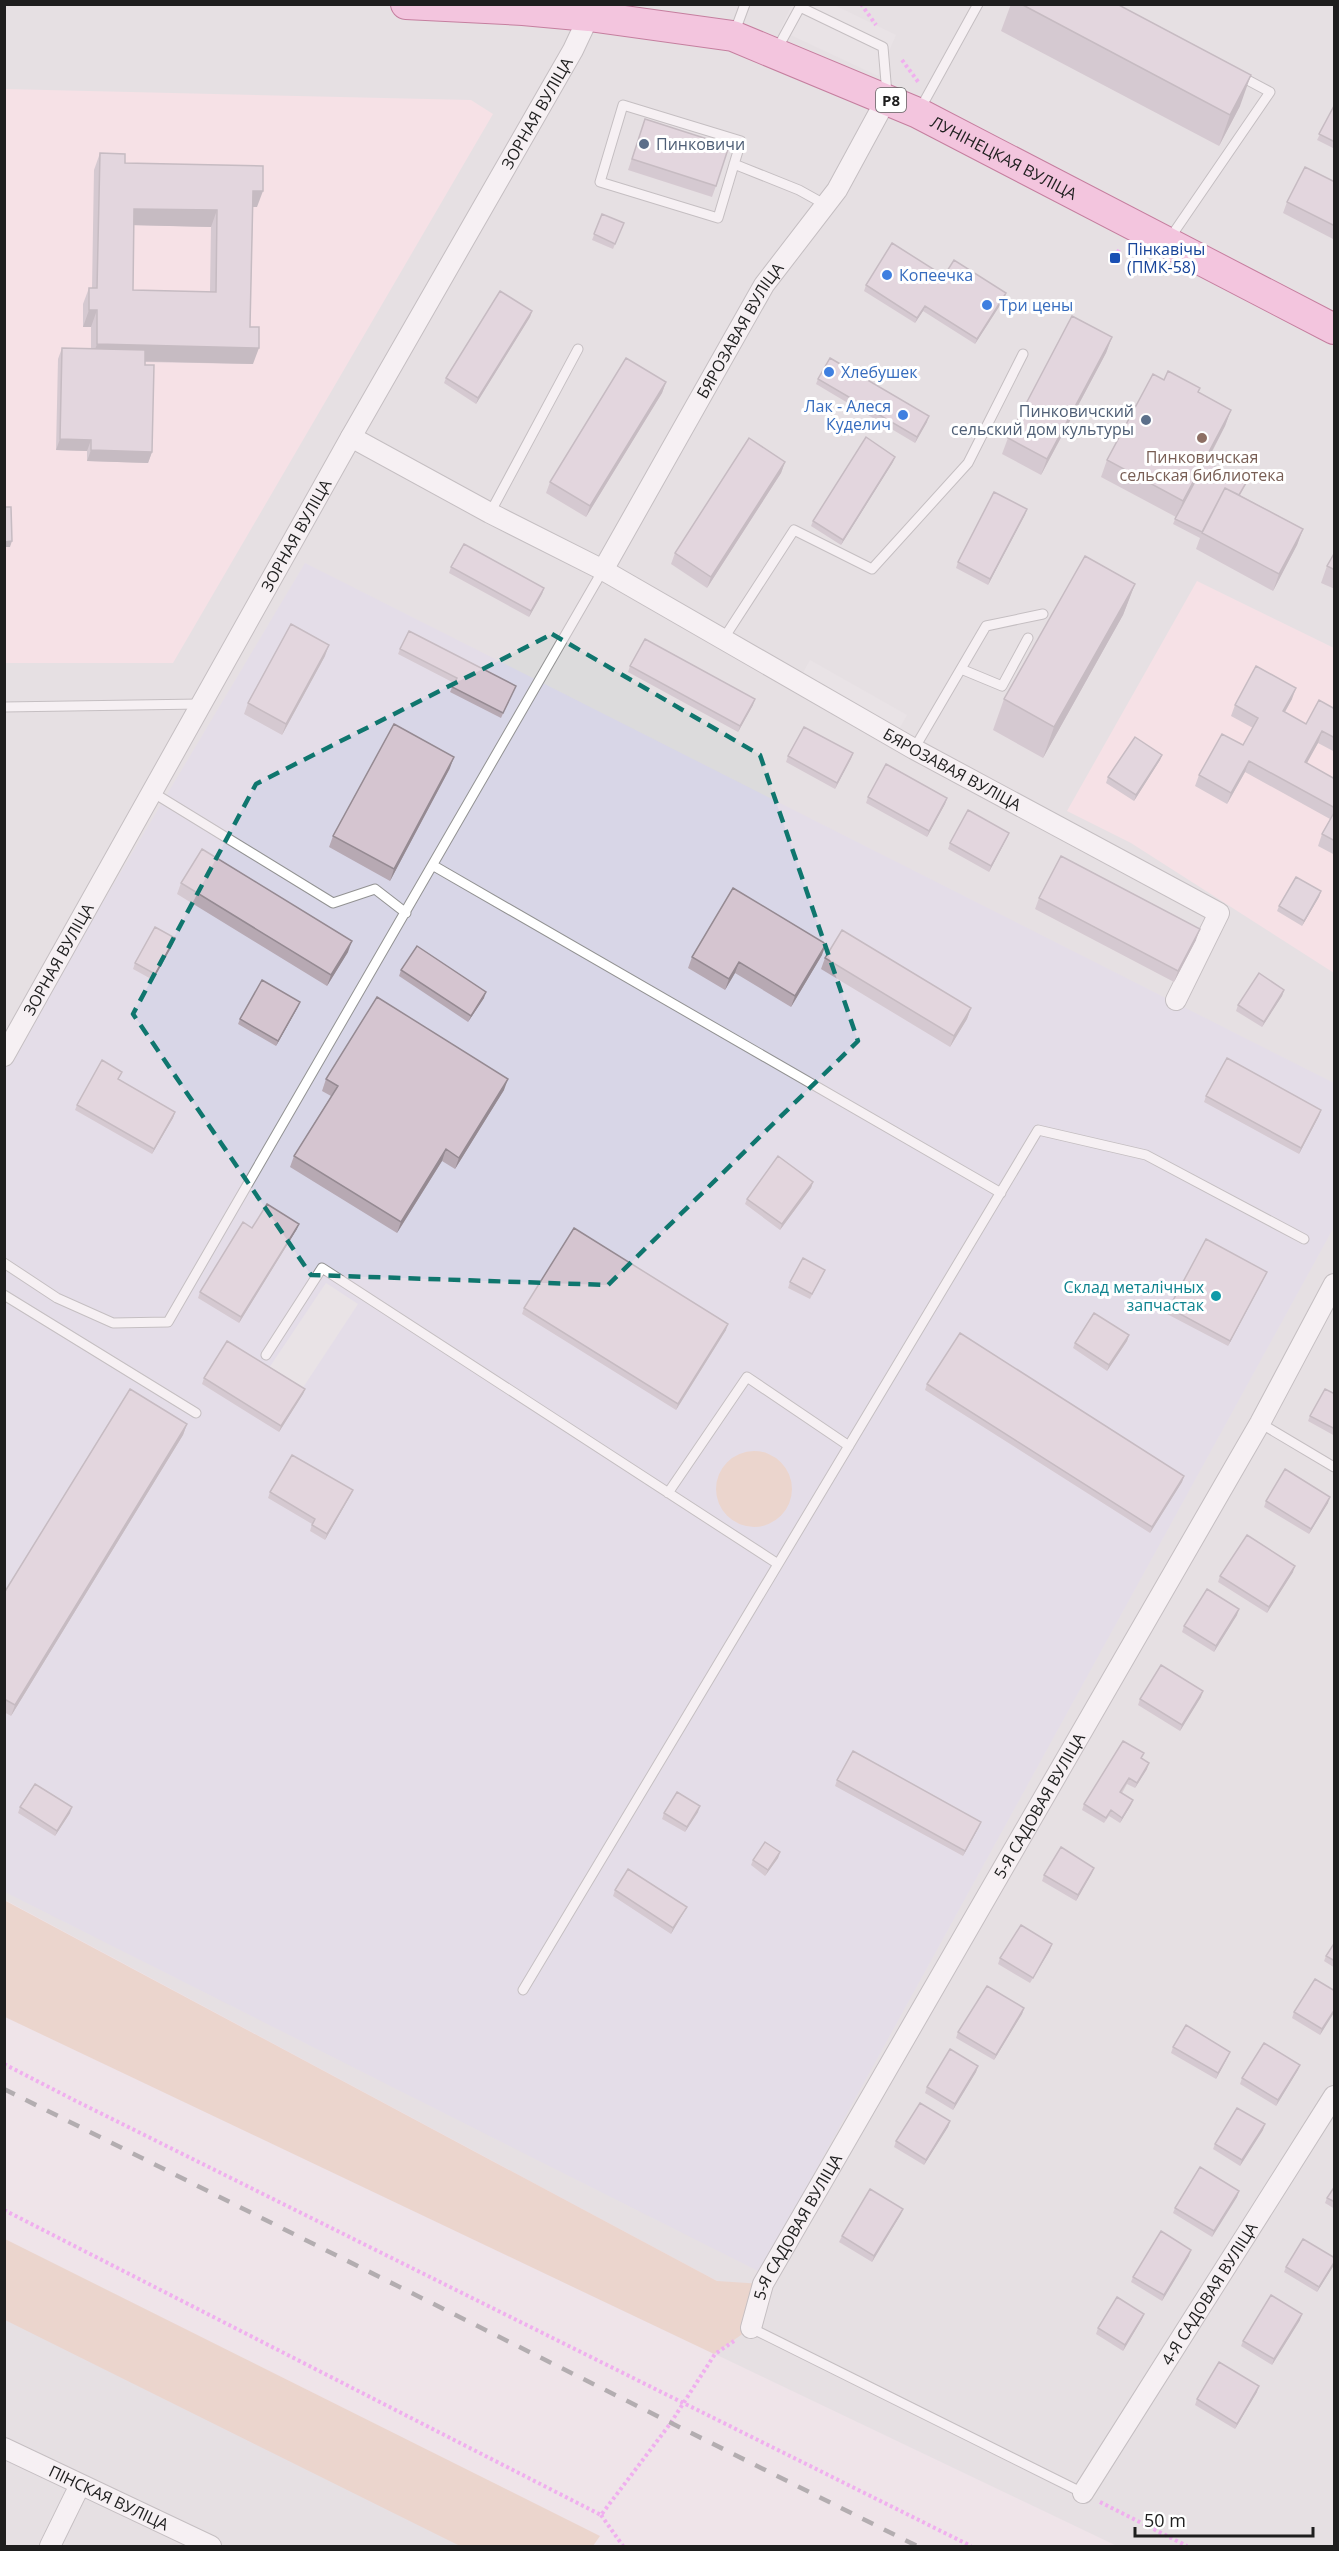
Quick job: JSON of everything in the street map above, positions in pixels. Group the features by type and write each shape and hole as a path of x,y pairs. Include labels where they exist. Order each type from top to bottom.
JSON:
{"main road":[{"name":"ЛУНІНЕЦКАЯ ВУЛІЦА","path":"406,4 589,16 733,36 887,98 918,113 1335,328"}],"street":[{"name":"ЗОРНАЯ ВУЛІЦА","path":"4,1056 351,437 573,50 589,16"},
{"name":"БЯРОЗАВАЯ ВУЛІЦА","path":"603,570 764,285 826,205 887,98"},
{"name":"БЯРОЗАВАЯ ВУЛІЦА","path":"351,437 490,513 603,570 914,749 1219,913 1176,1000"},
{"name":"5-Я САДОВАЯ ВУЛІЦА","path":"751,2328 763,2284 1260,1424 1335,1284"},
{"name":"4-Я САДОВАЯ ВУЛІЦА","path":"1083,2493 1335,2096"},
{"name":"ПІНСКАЯ ВУЛІЦА","path":"4,2448 211,2547"},
{"path":"50,2547 80,2485"}],"lane":[{"path":"733,36 745,4"},
{"path":"918,113 978,4"},
{"path":"775,53 800,7 883,47 887,98"},
{"path":"1167,243 1270,92 1229,70"},
{"path":"623,105 741,141 734,164 718,218 600,182 623,105"},
{"path":"734,164 800,190 826,205"},
{"path":"490,513 578,349"},
{"path":"724,638 794,530 872,569 968,463 1023,354"},
{"path":"4,1263 57,1298 113,1323 168,1322 434,866 603,570"},
{"path":"914,749 986,626 1043,614"},
{"path":"961,669 1002,686 1028,638"},
{"path":"4,707 202,704"},
{"path":"152,792 333,903 375,889 406,913"},
{"path":"434,866 1001,1193"},
{"path":"523,1990 1038,1130 1146,1155 1304,1239"},
{"path":"266,1355 322,1268 778,1564"},
{"path":"4,1295 196,1413"},
{"path":"668,1493 747,1377 849,1446"},
{"path":"1260,1424 1335,1467"},
{"path":"751,2328 1083,2493"}],"path":[{"path":"4,2064 72,2100 971,2547"},
{"path":"4,2211 601,2515 623,2547"},
{"path":"601,2515 670,2424 715,2354 751,2328"},
{"path":"1083,2493 1187,2547"}],"highlighted area":[{"path":"552,634 760,755 858,1041 608,1285 311,1275 133,1014 256,784"}],"shaded area":[{"path":"832,4 896,35 878,76 780,30 792,5"},
{"path":"4,5 1334,5 1334,2546 1117,2546 715,2354 717,2281 5,1900"},
{"path":"5,89 471,100 493,114 173,663 5,663"},
{"path":"305,563 1334,1083 1334,1227 760,2272 5,1892 5,1066"},
{"path":"1197,581 1334,648 1334,973 1131,843 1067,811"},
{"path":"810,660 907,715 899,729 803,673"},
{"path":"326,1283 358,1304 302,1389 269,1368"},
{"path":"747,1451 761,1451 775,1457 786,1468 792,1482 789,1504 781,1516 761,1527 747,1527 733,1521 722,1510 716,1496 716,1482 722,1468 733,1457"},
{"path":"4,1900 717,2281 763,2284 751,2328 714,2354 5,2017"},
{"path":"4,2239 600,2536 593,2546 460,2546 5,2320"},
{"path":"5,2260 573,2546 5,2546"}],"building":[{"path":"1021,4 1117,4 1251,75 1230,115"},
{"path":"1335,104 1335,142 1319,134"},
{"path":"645,119 729,146 716,186 632,159"},
{"path":"100,153 125,154 125,163 263,166 263,191 253,191 250,327 259,327 259,348 97,344 97,310 89,310 89,288 97,288","holes":["134,209 217,210 216,292 133,290"]},
{"path":"1305,167 1335,182 1335,226 1287,202"},
{"path":"602,214 624,223 615,244 594,234"},
{"path":"892,243 944,276 954,260 1006,293 977,339 925,306 917,318 866,285"},
{"path":"500,291 532,311 478,398 446,378"},
{"path":"1072,316 1112,337 1047,459 1008,438"},
{"path":"62,348 145,350 145,365 154,365 152,452 91,450 91,440 60,439"},
{"path":"626,358 666,382 590,506 550,482"},
{"path":"830,358 929,416 917,437 818,379"},
{"path":"1168,371 1200,388 1198,392 1231,410 1183,501 1107,460 1153,374 1164,380"},
{"path":"866,437 895,457 843,540 813,521"},
{"path":"749,438 785,462 711,577 675,553"},
{"path":"1206,461 1246,483 1239,495 1225,488 1202,532 1175,519"},
{"path":"1225,488 1303,529 1279,574 1202,533"},
{"path":"994,492 1027,509 990,579 958,562"},
{"path":"4,507 11,507 12,541 4,542"},
{"path":"464,544 544,588 531,611 451,567"},
{"path":"1335,552 1335,570 1327,566"},
{"path":"1085,556 1135,584 1054,727 1004,699"},
{"path":"291,624 329,645 286,724 248,703"},
{"path":"409,631 516,686 503,713 452,687 457,678 400,649"},
{"path":"645,639 755,699 740,726 630,666"},
{"path":"1256,666 1296,688 1283,711 1306,724 1319,700 1335,709 1335,738 1322,731 1305,762 1335,779 1335,808 1249,761 1231,793 1199,775 1222,734 1243,745 1258,718 1235,705"},
{"path":"394,724 454,757 394,869 333,836"},
{"path":"804,727 853,753 837,783 788,756"},
{"path":"1135,737 1162,755 1136,795 1108,777"},
{"path":"886,764 947,798 929,831 868,797"},
{"path":"968,810 1009,833 991,866 950,843"},
{"path":"1335,811 1335,841 1322,834"},
{"path":"202,849 352,941 331,975 181,883"},
{"path":"1061,856 1200,929 1178,971 1039,898"},
{"path":"1296,877 1321,891 1304,921 1279,906"},
{"path":"733,888 826,944 795,996 739,962 729,979 692,957"},
{"path":"155,927 175,938 155,974 135,963"},
{"path":"842,930 971,1008 954,1036 825,958"},
{"path":"417,946 486,992 471,1016 401,970"},
{"path":"1259,973 1284,990 1264,1022 1238,1005"},
{"path":"262,980 300,1002 278,1041 240,1019"},
{"path":"377,997 508,1079 459,1158 446,1149 401,1222 294,1156 338,1086 326,1079"},
{"path":"1227,1058 1321,1110 1301,1148 1206,1096"},
{"path":"102,1060 122,1072 118,1079 175,1112 154,1149 77,1105"},
{"path":"778,1156 813,1182 782,1224 747,1199"},
{"path":"267,1204 299,1224 241,1317 200,1292 243,1222 252,1228"},
{"path":"574,1228 728,1324 678,1404 524,1308"},
{"name":"Склад металічных запчастак","path":"1206,1239 1267,1272 1230,1341 1169,1308"},
{"path":"803,1258 825,1270 812,1294 790,1282"},
{"path":"1094,1313 1129,1335 1109,1365 1075,1343"},
{"path":"960,1333 1184,1476 1152,1527 927,1384"},
{"path":"227,1341 305,1389 281,1426 204,1378"},
{"path":"130,1389 187,1424 15,1705 4,1699 4,1593"},
{"path":"1325,1389 1335,1394 1335,1429 1310,1416"},
{"path":"292,1455 353,1490 327,1534 312,1525 315,1519 270,1492"},
{"path":"1285,1469 1330,1497 1311,1529 1266,1501"},
{"path":"1247,1535 1295,1566 1269,1607 1220,1576"},
{"path":"1207,1589 1239,1609 1216,1646 1184,1626"},
{"path":"1161,1665 1203,1691 1182,1725 1140,1699"},
{"path":"1123,1741 1144,1753 1141,1758 1149,1763 1137,1783 1129,1778 1120,1792 1133,1800 1122,1818 1111,1810 1106,1818 1084,1804"},
{"path":"853,1751 981,1822 965,1851 837,1780"},
{"path":"35,1784 72,1807 57,1831 20,1807"},
{"path":"677,1792 700,1806 687,1827 664,1813"},
{"path":"765,1842 780,1852 768,1870 753,1860"},
{"path":"1061,1847 1094,1868 1078,1895 1044,1875"},
{"path":"628,1869 687,1907 673,1928 615,1890"},
{"path":"1021,1925 1052,1944 1033,1978 1000,1958"},
{"path":"1335,1942 1335,1961 1326,1956"},
{"path":"1315,1979 1335,1991 1335,2009 1322,2029 1294,2012"},
{"path":"987,1986 1024,2008 996,2055 958,2032"},
{"path":"1186,2025 1230,2052 1218,2073 1173,2047"},
{"path":"1264,2043 1300,2065 1278,2100 1242,2078"},
{"path":"950,2049 978,2066 955,2104 927,2087"},
{"path":"920,2103 950,2121 926,2160 896,2141"},
{"path":"1237,2108 1265,2124 1242,2160 1215,2144"},
{"path":"1200,2167 1239,2191 1214,2231 1175,2208"},
{"path":"1335,2186 1335,2202 1327,2198"},
{"path":"870,2189 903,2209 874,2256 842,2236"},
{"path":"1161,2231 1191,2250 1164,2295 1133,2277"},
{"path":"1303,2239 1335,2258 1319,2287 1286,2267"},
{"path":"1271,2295 1302,2314 1274,2359 1243,2341"},
{"path":"1117,2297 1144,2314 1125,2345 1098,2328"},
{"path":"1219,2362 1259,2386 1237,2424 1197,2399"}],"railway":[{"path":"4,2089 917,2546"}],"place":[{"name":"Пинковичи","path":"644,144"},
{"name":"Пінкавічы (ПМК-58)","path":"1115,258"},
{"name":"Копеечка","path":"887,275"},
{"name":"Три цены","path":"987,305"},
{"name":"Хлебушек","path":"829,372"},
{"name":"Лак - Алеся Куделич","path":"903,415"},
{"name":"Пинковичский сельский дом культуры","path":"1146,420"},
{"name":"Пинковичская сельская библиотека","path":"1202,438"},
{"name":"Склад металічных запчастак","path":"1216,1296"}]}
